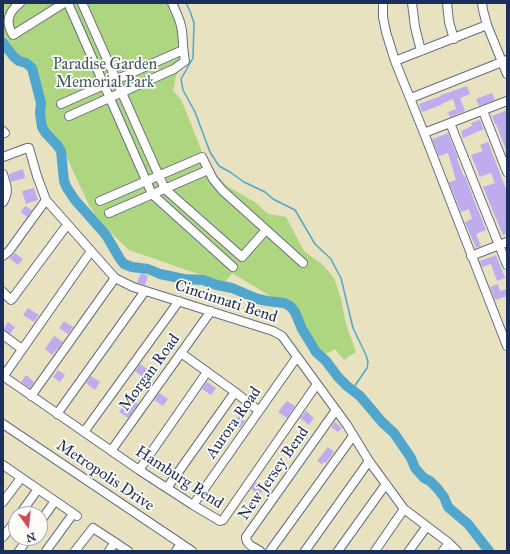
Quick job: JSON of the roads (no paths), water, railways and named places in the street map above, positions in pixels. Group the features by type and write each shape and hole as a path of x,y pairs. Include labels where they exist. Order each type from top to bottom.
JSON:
{"street":[{"path":"20,3 11,11 9,18 10,28 13,35 64,3"},
{"path":"68,3 152,194 233,267"},
{"path":"82,3 165,189 242,257 266,230"},
{"path":"69,116 174,69 185,61 180,20 172,3"},
{"path":"383,3 383,18 395,61 411,98 507,346"},
{"path":"412,3 415,27 421,51"},
{"path":"446,3 454,39"},
{"path":"482,3 487,25 505,61 507,74"},
{"path":"395,61 487,25"},
{"path":"62,104 103,84 183,50"},
{"path":"411,98 505,61"},
{"path":"424,133 507,101"},
{"path":"483,111 505,162 507,172"},
{"path":"450,123 507,266"},
{"name":"Cincinnati Bend","path":"3,157 29,148 46,200 115,278 132,287 211,311 278,333 282,336 347,425 369,462 404,509 449,543 457,551"},
{"path":"100,202 202,157 216,184 303,263"},
{"path":"109,213 208,170"},
{"path":"3,174 7,196 3,202"},
{"path":"3,256 9,251 46,200"},
{"path":"3,292 11,300 12,299 67,225"},
{"path":"472,256 507,242"},
{"path":"3,376 91,251"},
{"path":"31,396 115,278"},
{"path":"57,414 145,291"},
{"path":"84,432 179,301"},
{"name":"Morgan Road","path":"111,451 211,311"},
{"path":"3,335 22,349"},
{"path":"181,353 259,411"},
{"name":"Aurora Road","path":"193,505 297,357"},
{"path":"139,470 207,372"},
{"name":"Hamburg Bend","path":"3,376 139,470 218,521 223,520 317,384"},
{"path":"167,488 235,392"},
{"name":"New Jersey Bend","path":"260,551 248,543 246,537 336,410"},
{"name":"Metropolis Drive","path":"3,424 192,551"},
{"path":"270,551 353,436"},
{"path":"305,551 369,462"},
{"path":"3,466 75,515 46,551"},
{"path":"3,502 21,478"},
{"path":"338,551 386,484"},
{"path":"26,506 38,489"},
{"path":"48,511 55,501"},
{"path":"375,551 404,509"},
{"path":"409,551 427,526"},
{"path":"75,551 93,528 128,551"},
{"path":"108,551 115,542"},
{"path":"443,551 449,543"},
{"path":"176,551 181,544"}],"waterway":[{"path":"186,3 194,23 193,58 181,79 183,90 195,112 210,152 219,166 244,182 265,192 273,199 295,210 315,244 331,259 341,278 353,328 368,362 367,368 352,390"},
{"path":"3,43 14,57 32,68 41,103 40,113 42,127 61,151 64,181 67,188 75,200 106,235 124,264 184,279 203,280 232,288 258,299 284,303 290,306 295,312 302,329 316,352 326,361 338,377 360,396 382,422 394,433 411,458 415,468 424,478 430,481 437,488 444,497 448,507 468,524 489,551"}],"park label":[{"name":"Paradise Garden Memorial Park","path":"105,74"}]}
